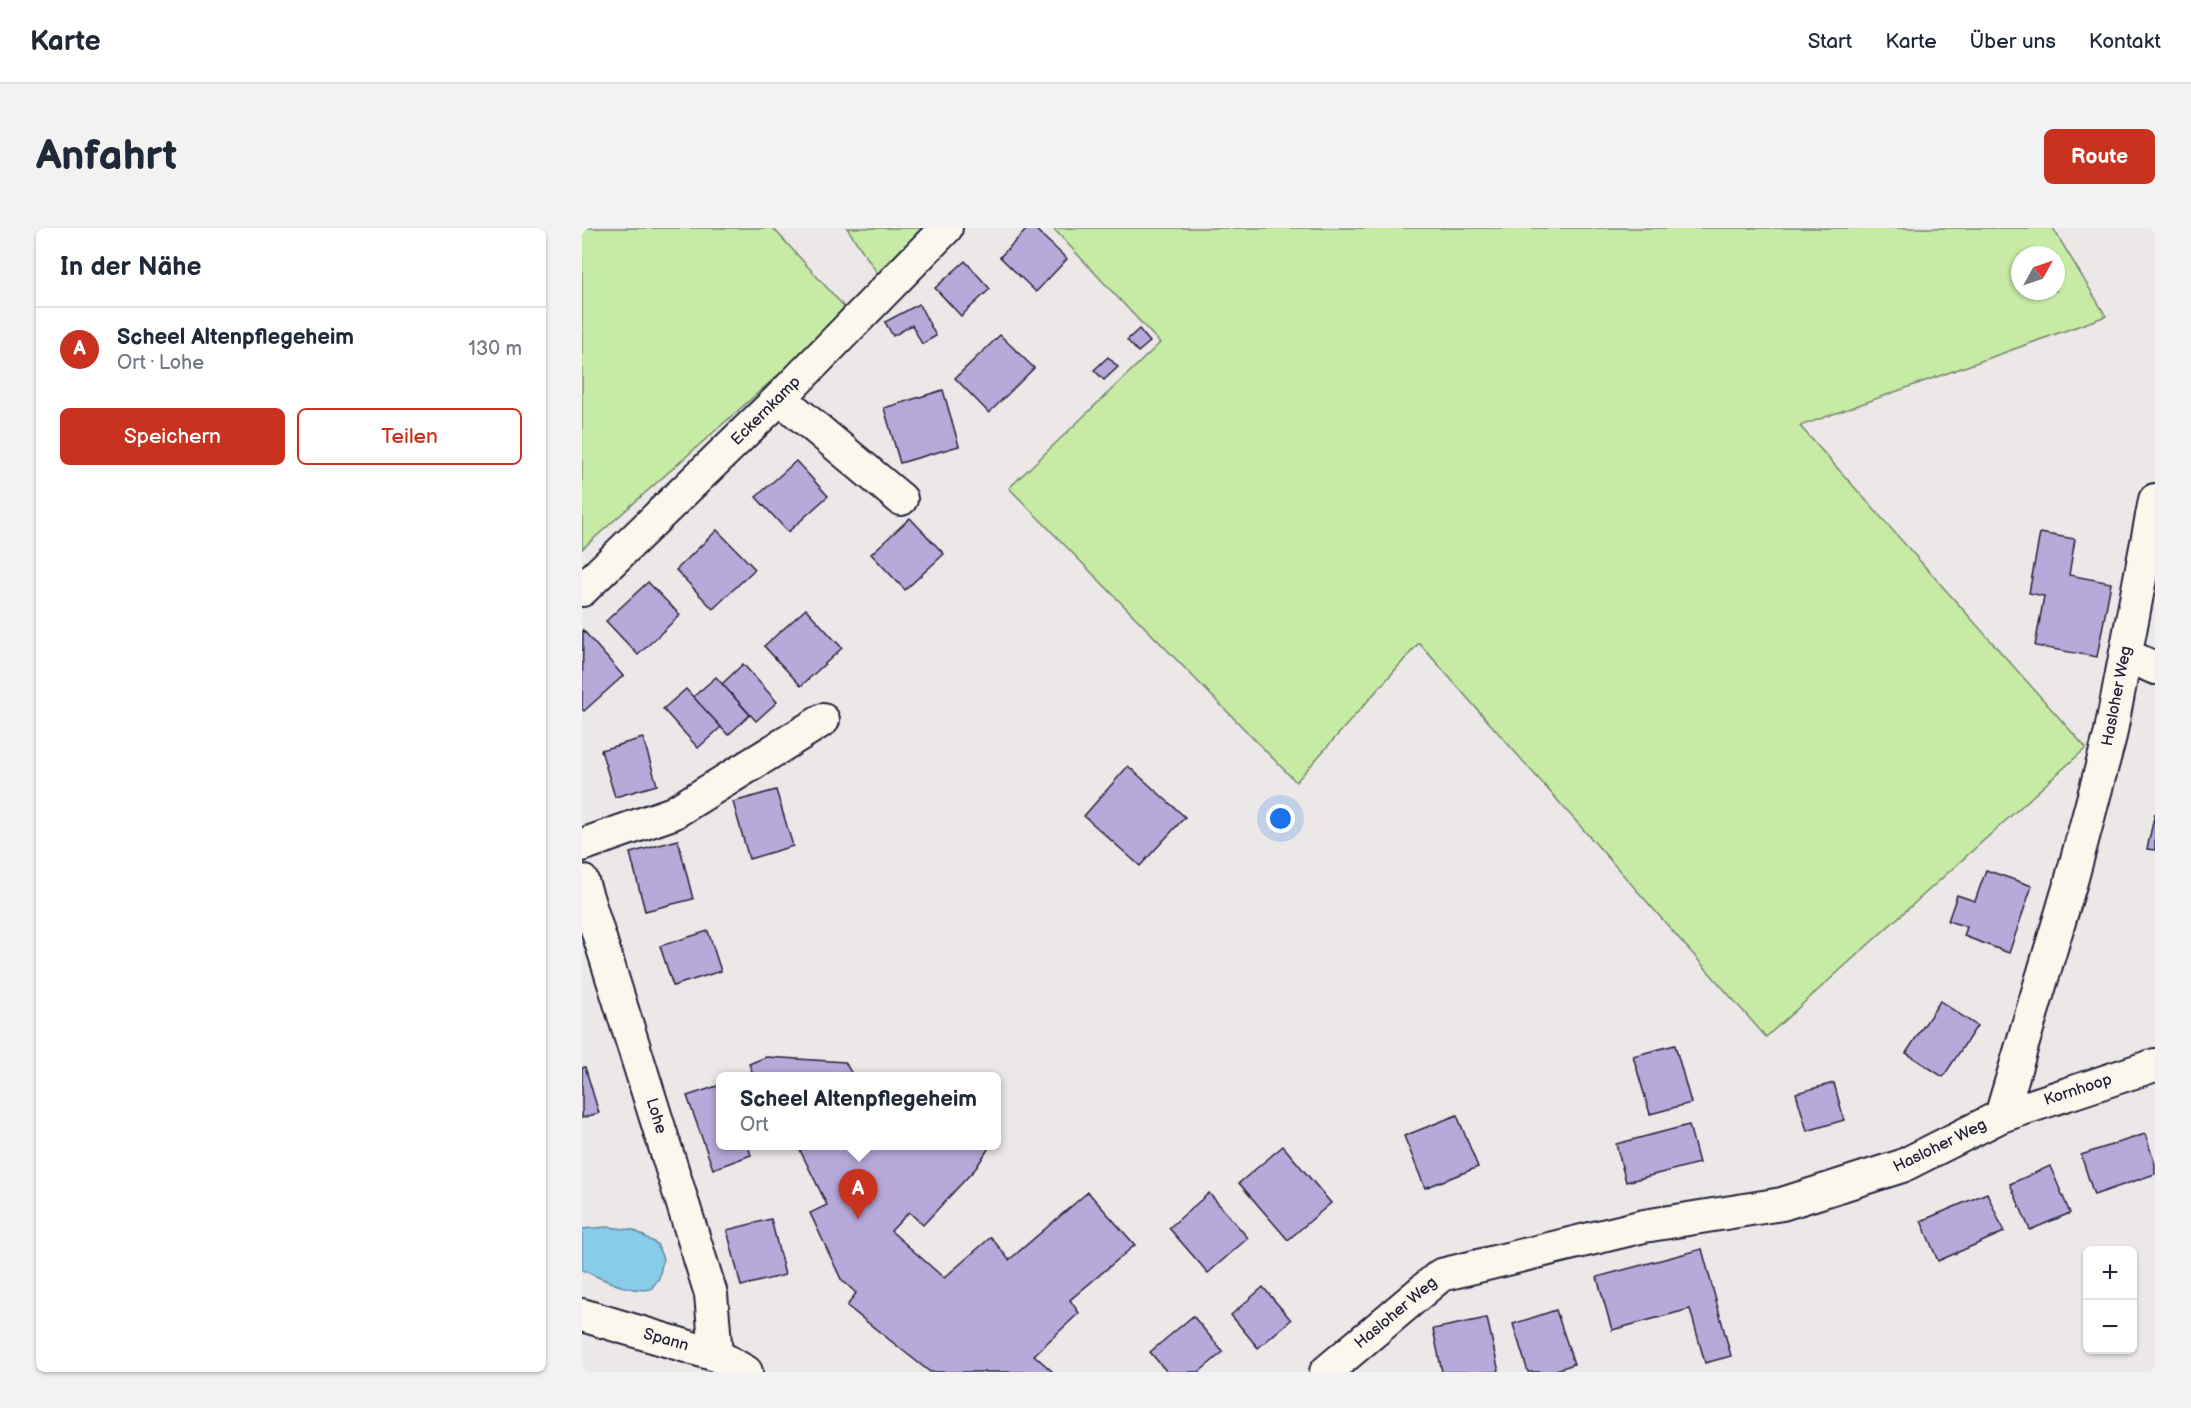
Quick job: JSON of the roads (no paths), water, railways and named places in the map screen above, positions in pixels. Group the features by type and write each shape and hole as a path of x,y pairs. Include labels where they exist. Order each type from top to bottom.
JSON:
{"street":[{"name":"Eckernkamp","path":"582,590 780,398 946,228"},
{"path":"780,398 901,499"},
{"name":"Hasloher Weg","path":"1326,1372 1441,1275 1644,1226 1782,1204 1902,1166 2001,1116 2072,878 2110,736 2155,500"},
{"path":"2126,655 2155,668"},
{"path":"582,845 673,813 823,720"},
{"name":"Lohe","path":"582,881 711,1294 716,1355"},
{"name":"Kornhoop","path":"2001,1116 2155,1065"},
{"name":"Spann","path":"582,1315 716,1355 746,1372"}],"water":[{"path":"608,1227 634,1230 657,1244 663,1259 659,1278 651,1289 624,1287 582,1270 582,1229"}],"place":[{"name":"Scheel Altenpflegeheim","path":"858,1219"}]}
